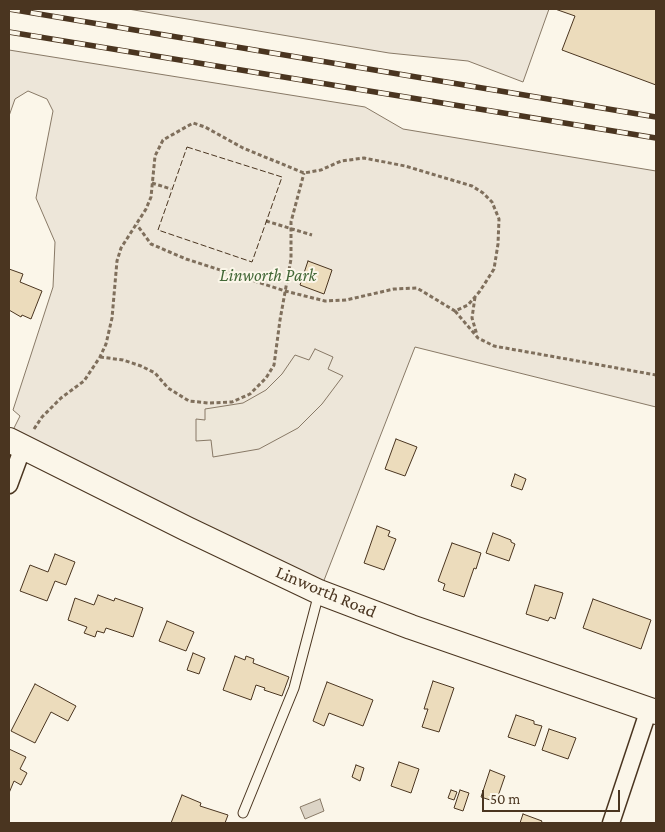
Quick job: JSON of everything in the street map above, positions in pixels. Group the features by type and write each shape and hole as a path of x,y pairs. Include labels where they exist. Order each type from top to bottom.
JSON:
{"main road":[{"name":"Linworth Road","path":"16,443 187,529 320,592 420,630 652,711"}],"street":[{"path":"9,486 16,443"},
{"path":"611,823 652,711"}],"lane":[{"path":"242,813 294,688 320,592"}],"path":[{"path":"16,443 61,398 84,381 100,357 106,344 112,318 117,261 122,248 137,225 151,197 155,156 163,140 193,123 205,127 243,148 304,173 321,170 341,161 364,158 405,166 472,186 483,193 492,202 499,219 494,269 468,305 456,311"},
{"path":"100,357 123,360 141,366 155,373 168,388 189,401 208,403 232,402 250,394 266,378 274,365 291,260 292,222 304,173"},
{"path":"152,183 170,189"},
{"path":"266,221 312,234"},
{"path":"137,225 151,244 186,258 285,291 325,301 346,300 394,289 417,288 456,311 478,338 494,346 656,375"},
{"path":"475,296 472,318 478,338"}],"green space":[{"path":"128,9 549,9 523,82 468,61 389,53"},
{"name":"Linworth Park","path":"9,50 365,107 403,129 656,171 656,407 415,347 321,588 12,432 20,416 13,410 53,287 55,242 36,198 53,111 47,99 28,91 15,99 9,116"}],"shaded area":[{"path":"315,349 333,357 328,369 343,376 322,404 298,428 259,449 213,457 211,440 196,441 196,419 205,420 205,409 243,403 266,390 282,374 295,355 309,360"},
{"path":"320,799 324,811 305,819 300,807"}],"building":[{"path":"555,9 656,9 656,85 562,50 575,16"},
{"path":"308,261 332,270 324,294 300,285"},
{"path":"9,269 23,274 20,282 42,291 31,319 22,315 21,317 9,310"},
{"path":"396,439 417,447 405,476 385,469"},
{"path":"515,474 526,479 522,490 511,486"},
{"path":"377,526 390,531 388,536 396,539 384,570 364,563"},
{"path":"493,533 511,540 515,544 509,561 486,553"},
{"path":"452,543 481,553 464,597 443,590 445,584 438,581"},
{"path":"55,554 75,562 66,585 55,581 47,601 20,591 30,565 48,572"},
{"path":"535,585 563,593 555,619 550,617 548,621 526,614"},
{"path":"98,595 114,601 115,598 143,608 133,637 106,628 104,633 97,631 95,637 84,633 87,627 68,620 75,598 94,605"},
{"path":"593,599 651,620 641,649 583,628"},
{"path":"167,621 194,632 186,651 159,641"},
{"path":"193,653 205,658 199,674 187,670"},
{"path":"235,656 245,660 246,656 254,659 253,663 289,677 282,696 256,685 251,700 223,690"},
{"path":"433,681 454,688 439,732 422,727 428,709 424,709"},
{"path":"327,682 373,700 363,726 329,713 324,726 313,721"},
{"path":"35,684 76,706 68,721 51,712 35,743 11,731"},
{"path":"516,715 542,726 535,746 508,737"},
{"path":"549,729 576,738 568,759 542,750"},
{"path":"9,749 26,757 20,769 27,773 21,785 14,781 9,793"},
{"path":"399,762 419,769 411,793 391,786"},
{"path":"356,765 364,768 360,781 352,777"},
{"path":"490,770 505,776 496,802 481,797"},
{"path":"451,790 457,792 454,800 448,798"},
{"path":"460,790 469,793 463,811 454,808"},
{"path":"182,795 201,803 200,806 228,815 225,823 171,823"},
{"path":"523,814 542,821 541,823 520,823"}],"railway":[{"path":"9,9 656,117"},
{"path":"9,32 656,138"}],"fence":[{"path":"187,147 282,177 252,262 158,230 187,147"}]}
